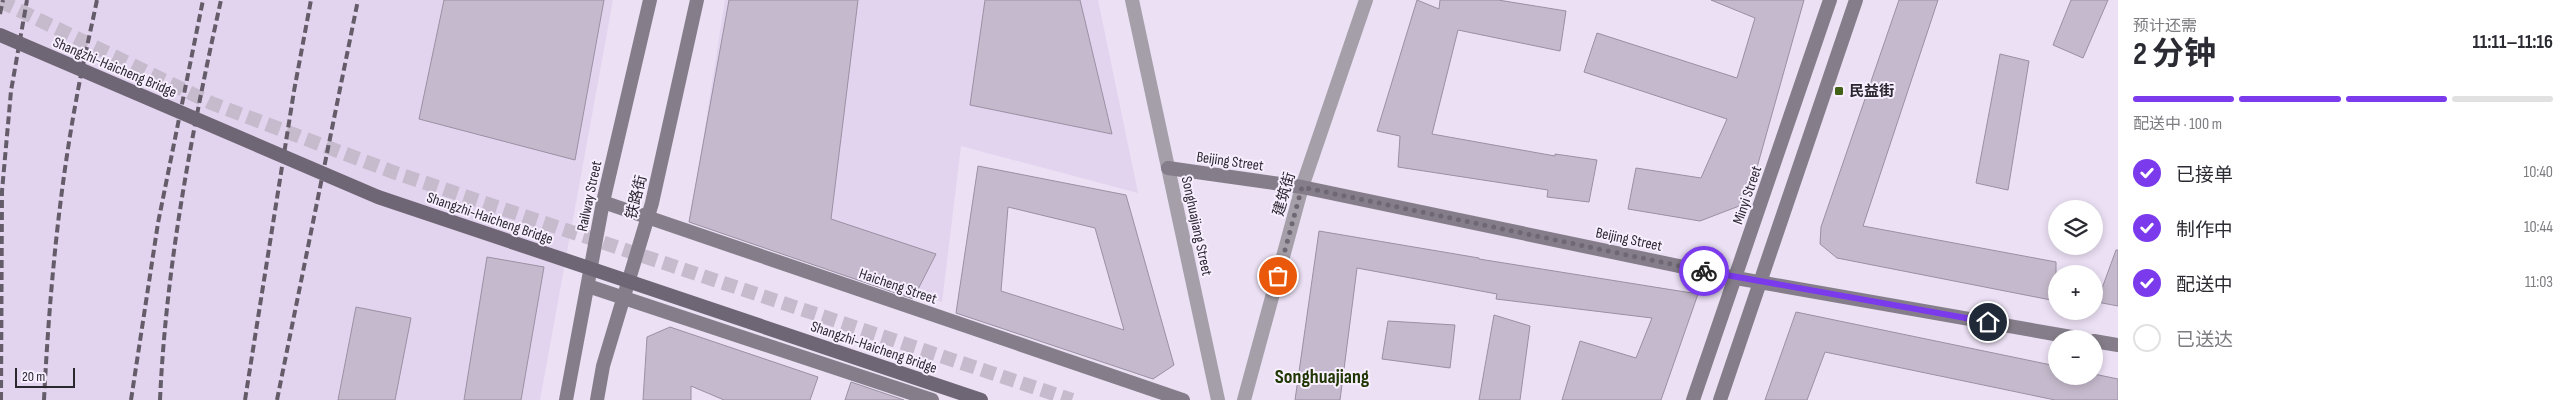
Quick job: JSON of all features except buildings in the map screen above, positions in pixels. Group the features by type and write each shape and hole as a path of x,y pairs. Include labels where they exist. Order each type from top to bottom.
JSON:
{"main road":[{"name":"Railway Street","path":"566,400 603,202 650,0"},
{"name":"铁路街","path":"597,400 603,366 648,218 697,0"},
{"name":"Minyi Street","path":"1694,400 1830,0"},
{"path":"1720,400 1856,0"},
{"name":"Shangzhi-Haicheng Bridge","path":"0,35 378,197 981,400"},
{"name":"Beijing Street","path":"1168,168 1302,187 1736,278 2048,333"},
{"name":"Haicheng Street","path":"603,202 1183,400"},
{"path":"588,286 932,400"},
{"path":"2103,342 2118,345"}],"street":[{"name":"Songhuajiang Street","path":"1132,0 1218,400"},
{"name":"建筑街","path":"1244,400 1302,187 1366,0"}],"shaded area":[{"path":"0,0 613,0 540,400 0,400"},
{"path":"725,0 1098,0 1138,193 961,146 942,302 691,217"}],"tunnel":[{"path":"0,1 211,103 393,172 1072,400"}],"railway":[{"path":"0,14 3,0"},
{"path":"1,400 2,191 11,91 27,0"},
{"path":"44,400 59,212 78,88 97,0"},
{"path":"131,400 158,223 203,0"},
{"path":"160,400 163,349 174,249 200,99 221,0"},
{"path":"245,400 294,91 311,0"},
{"path":"277,400 358,0"}],"way so far":[{"path":"1278,276 1302,187 1704,271"}],"place":[{"name":"民益街","path":"1839,91"}],"district":[{"name":"Songhuajiang","path":"1322,376"}],"route":[{"path":"1704,271 1988,322"}]}
